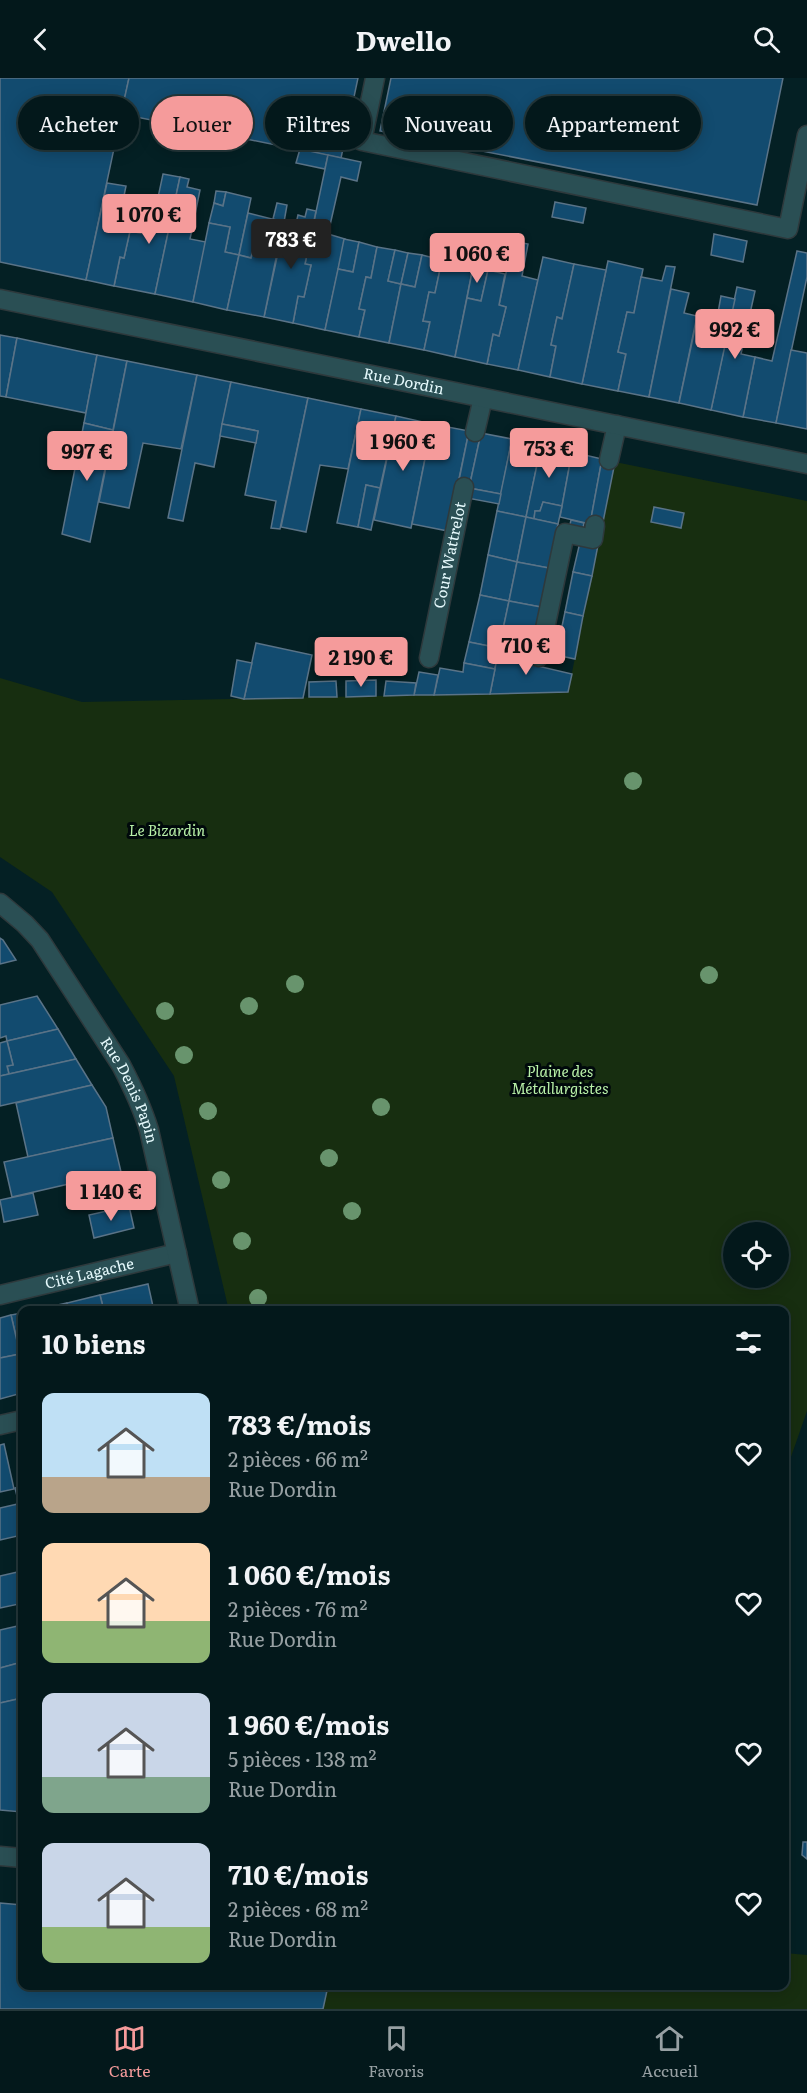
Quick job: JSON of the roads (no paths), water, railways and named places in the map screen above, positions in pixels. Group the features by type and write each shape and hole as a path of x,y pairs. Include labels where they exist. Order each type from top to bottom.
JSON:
{"street":[{"path":"375,78 362,141 788,229 807,135"},
{"name":"Rue Dordin","path":"0,299 807,464"},
{"path":"476,432 483,398"},
{"path":"609,460 617,425"},
{"name":"Cour Wattrelot","path":"429,658 464,487"},
{"path":"539,657 565,533 593,539 595,525"},
{"name":"Rue Denis Papin","path":"0,903 40,940 132,1085 149,1130 189,1306"},
{"name":"Cité Lagache","path":"0,1295 177,1253"},
{"path":"0,1425 18,1421"},
{"path":"0,1856 18,1858"}],"park label":[{"name":"Le Bizardin","path":"167,831"},
{"name":"Plaine des Métallurgistes","path":"560,1080"}]}
